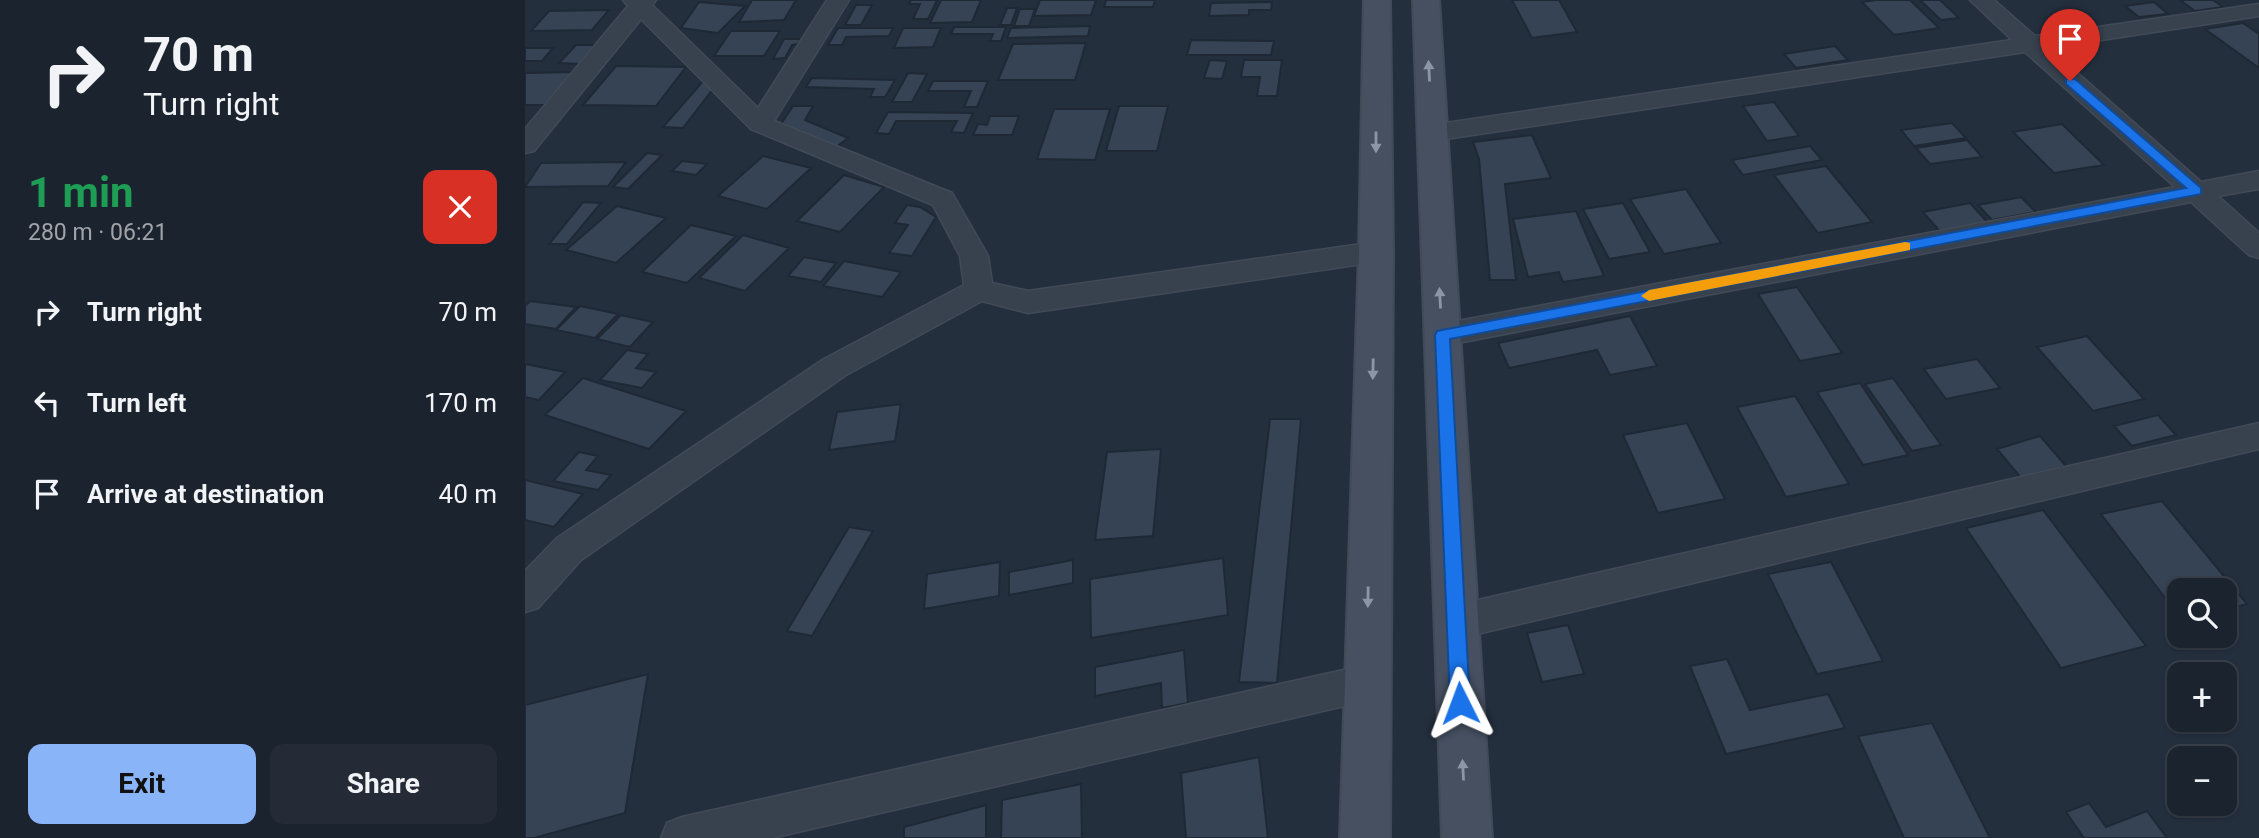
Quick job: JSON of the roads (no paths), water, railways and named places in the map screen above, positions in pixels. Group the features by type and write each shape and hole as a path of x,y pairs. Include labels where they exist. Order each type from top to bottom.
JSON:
{"street":[{"path":"760,124 838,0"},
{"path":"1365,838 1376,252 1377,0"},
{"path":"1426,0 1467,838"},
{"path":"1981,0 2028,45 2259,248"},
{"path":"525,145 639,2 760,124 943,199 974,256 979,290"},
{"path":"1432,133 2259,10"},
{"path":"1442,335 2259,180"},
{"path":"525,596 569,549 756,421 835,368 979,290 1028,302 1376,252"},
{"path":"1456,622 2259,436"},
{"path":"682,838 1366,683"}]}
